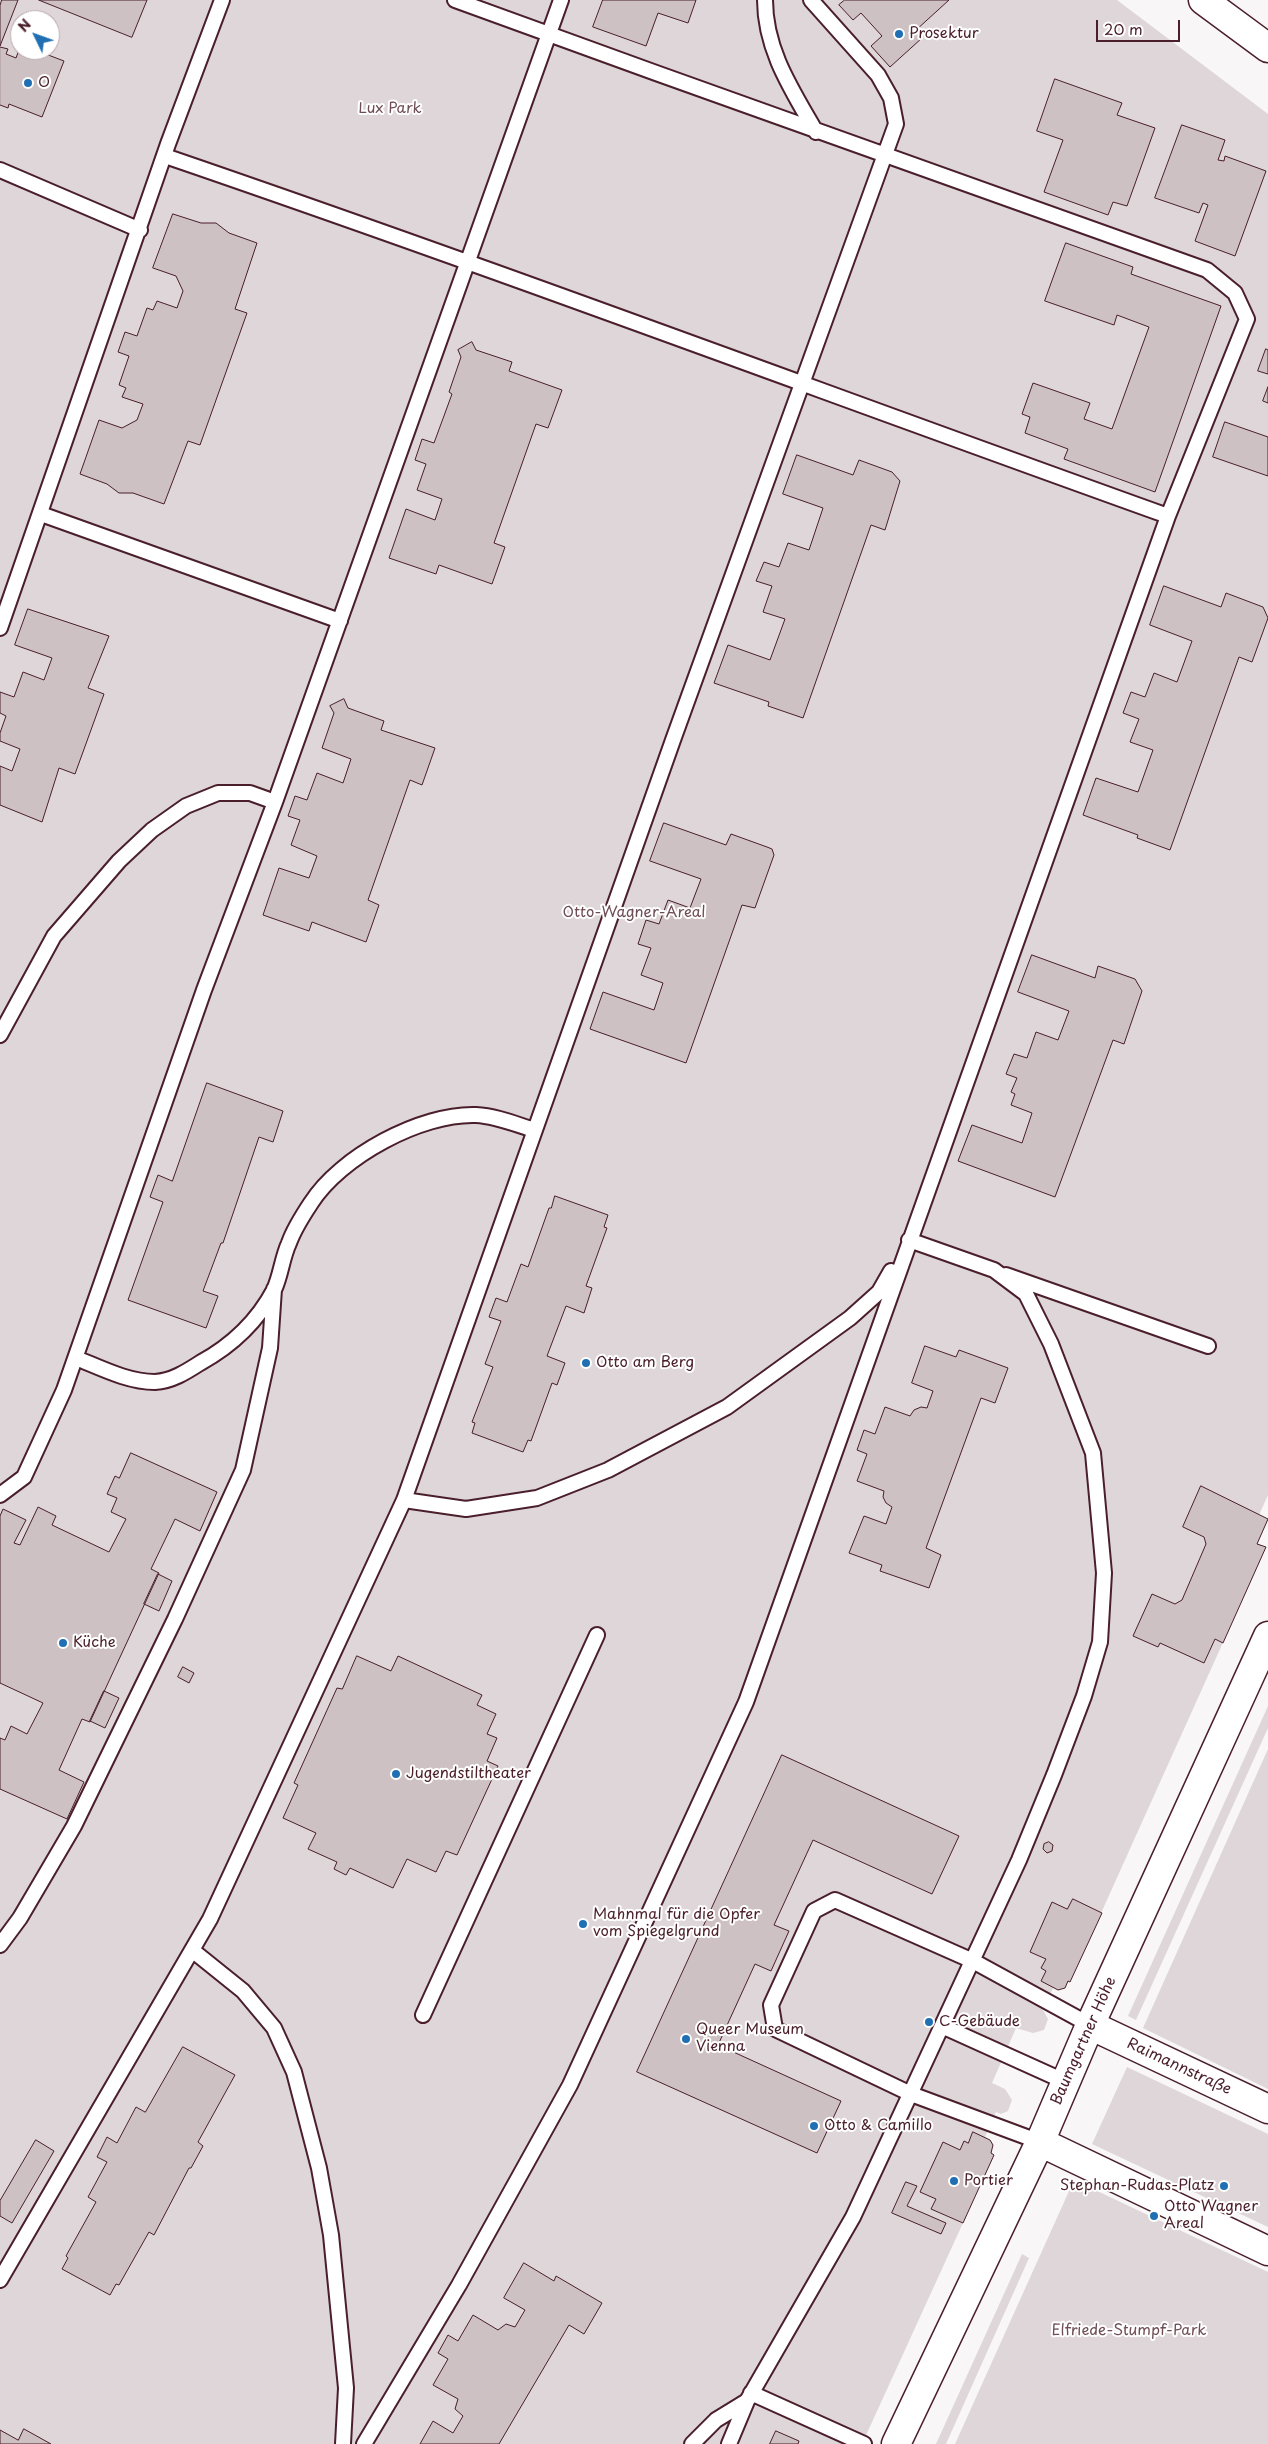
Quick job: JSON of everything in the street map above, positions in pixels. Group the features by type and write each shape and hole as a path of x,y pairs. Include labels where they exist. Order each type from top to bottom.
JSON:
{"street":[{"path":"1203,0 1268,48"},
{"name":"Baumgartner Höhe","path":"896,2444 1040,2142 1090,2025 1268,1636"},
{"name":"Raimannstraße","path":"1090,2025 1268,2109"},
{"path":"1040,2142 1268,2251"}],"lane":[{"path":"0,628 165,156 222,0"},
{"path":"364,2444 459,2285 570,2085 746,1702 1168,516 1247,319 1235,293 1207,270 885,153 816,132 455,0"},
{"path":"0,1495 24,1477 64,1390 76,1358 204,990 275,802 560,0"},
{"path":"765,0 768,34 778,64 816,132"},
{"path":"0,2280 210,1919 404,1500 534,1130 896,124 891,98 878,76 811,0"},
{"path":"165,156 468,261 801,384 1168,516"},
{"path":"0,170 140,230"},
{"path":"41,514 340,621"},
{"path":"0,1035 54,936 119,861 152,830 186,806 218,792 250,793 275,802"},
{"path":"0,1945 20,1918 74,1826 175,1619 243,1470 270,1348 274,1289 289,1242 312,1201 342,1169 374,1147 409,1128 436,1120 474,1115 499,1118 534,1130"},
{"path":"909,1240 1208,1346"},
{"path":"404,1500 466,1509 475,1508 537,1498 608,1470 727,1407 850,1318 879,1292 909,1240"},
{"path":"729,2444 749,2397 853,2217 973,1961 1050,1784 1084,1696 1100,1642 1104,1573 1093,1453 1051,1344 1026,1294 994,1270"},
{"path":"76,1358 128,1378 155,1382 173,1378 221,1351 256,1317 274,1289"},
{"path":"422,2015 597,1635"},
{"path":"1040,2142 911,2094 775,2029 771,2005 814,1912 835,1900 973,1961 1090,2025"},
{"path":"192,1950 244,1991 274,2028 294,2072 319,2168 331,2235 346,2388 343,2444"},
{"path":"942,2026 1066,2082"},
{"path":"692,2444 716,2420 749,2397"},
{"path":"749,2397 864,2444"}],"green space":[{"name":"Otto-Wagner-Areal","path":"0,0 1117,0 1268,114 1268,1495 1259,1515 1268,1519 1257,1543 1266,1547 1070,1982 1068,1982 1065,1988 1058,1990 1053,1988 1043,2010 1048,2019 1044,2030 1033,2033 1016,2028 992,2083 1005,2089 1012,2100 1008,2111 1001,2114 996,2112 985,2137 993,2145 991,2152 994,2155 862,2444 0,2444"},
{"path":"1268,1706 1268,1728 1136,2020 1128,2016"},
{"path":"1268,1749 1268,2089 1143,2028"},
{"name":"Stephan-Rudas-Platz","path":"1127,2067 1268,2134 1268,2227 1092,2144"},
{"name":"Elfriede-Stumpf-Park","path":"1074,2180 1268,2272 1268,2444 955,2444"},
{"path":"1022,2254 1029,2258 946,2444 936,2444"}],"building":[{"path":"2,0 18,0 14,10 10,10 10,20 0,46 0,6"},
{"path":"39,0 147,0 132,37"},
{"path":"603,0 696,0 688,23 658,13 646,46 593,27"},
{"name":"Prosektur","path":"845,0 949,0 915,31 922,38 890,67 871,46 882,36 861,13 853,20 839,5"},
{"name":"O","path":"0,47 8,49 6,54 10,56 10,60 64,61 42,117 9,104 8,108 0,105"},
{"path":"1055,79 1122,103 1117,115 1155,128 1127,206 1113,202 1108,215 1044,192 1063,140 1037,131"},
{"path":"1182,125 1225,140 1218,160 1224,161 1225,156 1266,171 1235,256 1195,241 1208,205 1203,203 1199,213 1155,198"},
{"path":"173,214 201,223 216,223 229,233 257,243 235,309 247,313 200,445 188,441 164,504 133,493 119,493 107,484 80,474 99,420 122,428 137,420 143,404 122,397 126,388 119,385 129,356 118,352 125,332 137,336 147,308 153,310 157,301 177,308 183,291 176,276 153,268"},
{"path":"1066,243 1133,267 1131,274 1221,306 1155,492 1064,459 1068,449 1025,433 1030,417 1022,414 1033,383 1090,403 1084,419 1112,429 1149,327 1117,315 1114,325 1045,301"},
{"path":"472,342 476,350 512,362 509,371 562,390 548,428 536,424 494,543 505,547 492,584 439,565 436,574 389,558 406,509 435,520 442,499 417,490 426,464 415,460 422,439 434,443 452,394 449,392 461,357 458,350"},
{"path":"1266,349 1268,350 1268,374 1258,371"},
{"path":"1268,387 1268,403 1263,401"},
{"path":"1225,422 1268,437 1268,476 1213,457"},
{"path":"797,455 853,475 859,460 892,472 900,481 885,530 871,525 803,718 768,706 769,702 714,683 728,645 770,660 785,619 763,612 772,586 756,581 764,562 779,567 788,543 809,550 823,508 783,494"},
{"path":"1164,586 1221,607 1226,593 1263,607 1268,618 1252,662 1239,657 1170,850 1137,838 1138,835 1083,815 1096,778 1138,792 1153,750 1130,742 1139,719 1123,713 1131,692 1145,697 1154,673 1177,682 1192,641 1150,625"},
{"path":"28,609 109,636 88,688 104,694 75,774 59,768 42,822 0,805 0,766 12,771 20,749 0,741 0,733 6,716 0,713 0,692 14,697 23,672 44,680 52,658 15,645"},
{"path":"344,699 348,708 384,721 381,730 435,748 422,785 410,780 368,900 379,905 366,942 312,922 309,931 263,915 279,868 309,878 317,856 291,845 300,820 288,816 295,796 307,800 317,773 343,783 351,759 322,748 334,713 330,706"},
{"path":"664,823 726,845 731,834 772,849 774,855 755,908 742,905 686,1063 590,1029 603,992 654,1010 663,983 641,975 651,948 638,944 646,920 659,924 668,900 690,908 701,879 650,861"},
{"path":"1032,955 1095,978 1098,966 1135,979 1142,991 1124,1044 1113,1040 1055,1197 958,1161 972,1125 1022,1143 1032,1113 1011,1105 1015,1094 1011,1092 1017,1078 1006,1074 1014,1054 1027,1058 1036,1032 1058,1040 1069,1011 1018,992"},
{"path":"207,1083 283,1111 273,1142 259,1137 223,1243 221,1243 203,1291 218,1296 206,1328 128,1300 163,1202 150,1197 158,1175 172,1181"},
{"path":"555,1196 608,1215 604,1227 607,1228 586,1286 592,1288 584,1313 566,1306 547,1356 565,1363 557,1385 552,1383 531,1441 528,1440 523,1452 472,1433 475,1423 472,1422 493,1367 485,1364 501,1321 489,1317 496,1298 507,1302 521,1264 528,1267"},
{"path":"925,1346 956,1357 959,1350 1008,1368 995,1403 981,1398 926,1548 941,1555 929,1588 880,1571 882,1565 849,1553 864,1516 886,1524 892,1507 886,1503 883,1497 884,1491 857,1481 867,1454 857,1450 864,1430 875,1434 885,1407 910,1416 914,1410 921,1407 927,1408 933,1391 912,1383"},
{"name":"Küche","path":"131,1453 217,1492 200,1531 175,1519 151,1569 159,1573 90,1722 82,1719 59,1770 84,1782 67,1819 0,1789 0,1738 5,1740 11,1726 27,1734 43,1703 0,1683 0,1516 3,1509 26,1520 14,1543 20,1545 38,1507 56,1516 52,1525 109,1552 126,1519 111,1512 117,1498 107,1494 115,1476 119,1478"},
{"path":"1201,1486 1268,1519 1257,1544 1266,1547 1223,1643 1215,1639 1204,1663 1160,1643 1158,1647 1133,1636 1152,1594 1175,1604 1182,1600 1206,1544 1204,1537 1183,1527"},
{"path":"158,1574 172,1581 159,1611 144,1604"},
{"name":"Jugendstiltheater","path":"357,1656 391,1671 398,1656 482,1695 477,1705 496,1714 487,1734 497,1738 487,1761 498,1766 457,1855 446,1851 436,1872 407,1859 393,1888 350,1868 346,1875 334,1869 337,1862 308,1849 316,1833 283,1818 298,1785 294,1783 337,1688 342,1689"},
{"path":"183,1667 194,1673 189,1683 178,1677"},
{"path":"104,1691 119,1698 105,1728 90,1721"},
{"path":"782,1755 959,1836 932,1894 813,1840 774,1925 789,1931 771,1971 755,1964 718,2045 841,2101 817,2153 637,2072"},
{"path":"1049,1842 1053,1845 1052,1851 1047,1853 1043,1849 1044,1844"},
{"path":"1073,1899 1102,1913 1070,1982 1068,1981 1065,1988 1058,1990 1041,1981 1046,1971 1041,1968 1046,1959 1030,1952 1052,1902 1067,1909"},
{"path":"183,2047 235,2075 198,2142 203,2146 191,2168 189,2168 154,2235 149,2232 119,2285 116,2284 110,2295 62,2269 68,2258 66,2256 96,2202 88,2197 107,2162 97,2157 107,2137 117,2143 136,2107 145,2112"},
{"name":"Portier","path":"973,2132 990,2140 993,2145 991,2153 994,2155 963,2223 931,2209 936,2199 920,2192 943,2142 960,2150 964,2141 968,2143"},
{"path":"36,2140 54,2151 12,2223 0,2216 0,2201"},
{"path":"906,2182 917,2186 907,2206 946,2223 941,2234 892,2213"},
{"path":"524,2263 554,2281 556,2276 602,2303 584,2334 569,2325 499,2444 420,2444 433,2421 453,2433 463,2416 455,2409 458,2399 433,2385 448,2359 438,2353 448,2335 458,2341 473,2315 498,2330 506,2324 515,2327 525,2310 504,2298"},
{"path":"24,2429 51,2444 0,2444 0,2430 18,2440"},
{"path":"776,2431 799,2441 798,2444 770,2444"}],"place":[{"name":"Prosektur","path":"899,34"},
{"name":"O","path":"28,83"},
{"name":"Otto am Berg","path":"586,1363"},
{"name":"Küche","path":"63,1643"},
{"name":"Jugendstiltheater","path":"396,1774"},
{"name":"Mahnmal für die Opfer vom Spiegelgrund","path":"583,1924"},
{"name":"C-Gebäude","path":"929,2022"},
{"name":"Queer Museum Vienna","path":"686,2039"},
{"name":"Otto & Camillo","path":"814,2126"},
{"name":"Portier","path":"954,2181"},
{"name":"Stephan-Rudas-Platz","path":"1224,2186"},
{"name":"Otto Wagner Areal","path":"1154,2216"}],"park label":[{"name":"Lux Park","path":"390,109"}]}
